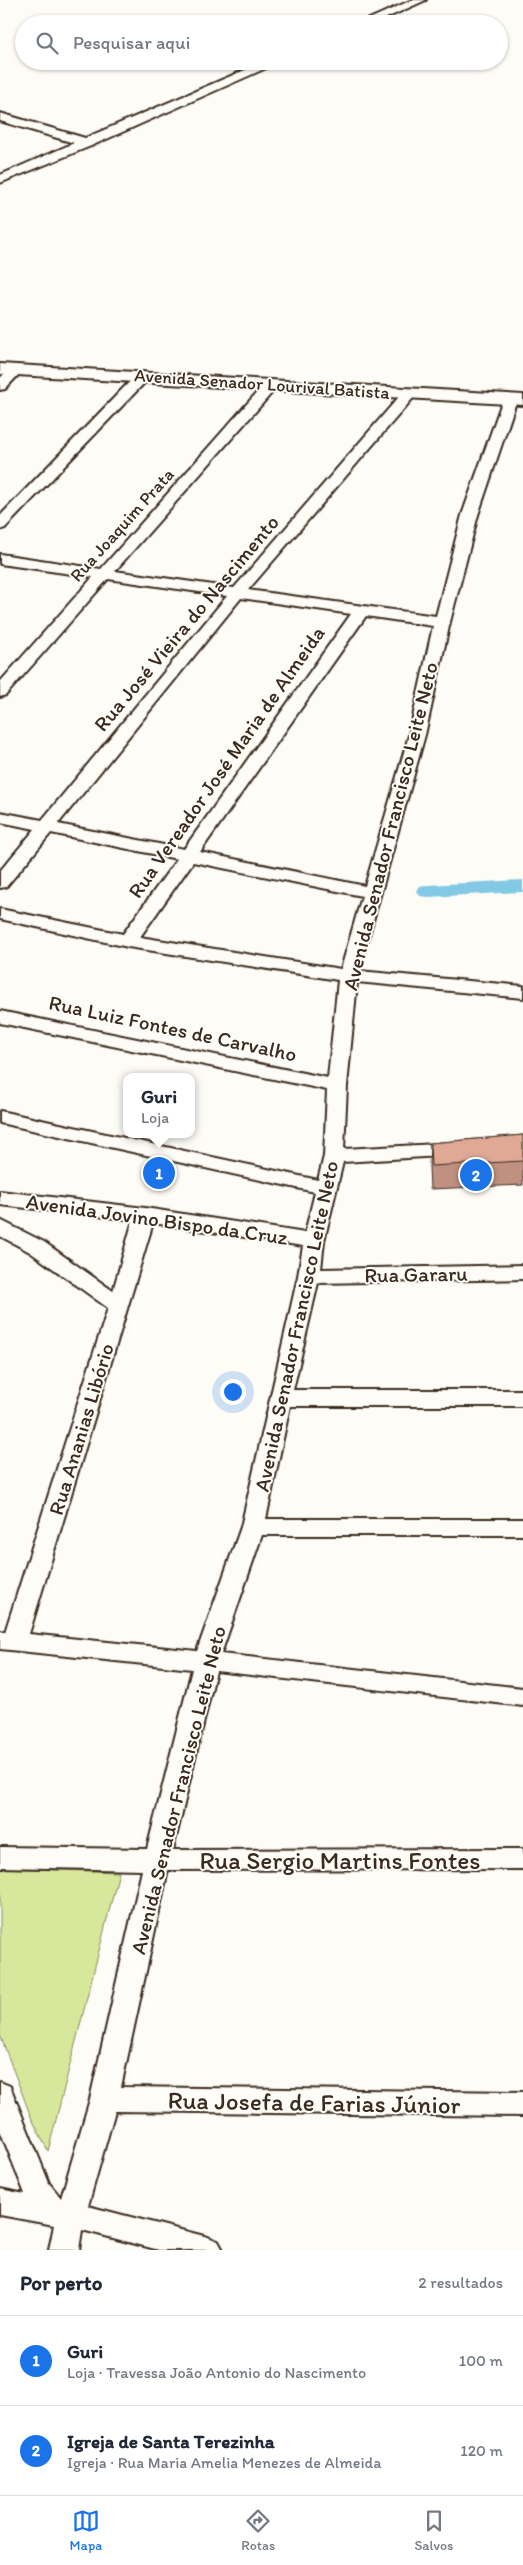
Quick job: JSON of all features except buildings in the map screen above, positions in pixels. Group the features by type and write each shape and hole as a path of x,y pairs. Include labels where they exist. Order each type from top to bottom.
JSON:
{"street":[{"path":"385,15 421,0"},
{"path":"0,179 255,70"},
{"path":"0,116 87,143"},
{"path":"0,386 8,370"},
{"name":"Avenida Senador Lourival Batista","path":"8,370 143,376 516,400"},
{"path":"0,525 143,376"},
{"name":"Rua Joaquim Prata","path":"0,692 272,384"},
{"name":"Rua José Vieira do Nascimento","path":"0,883 239,591 409,394"},
{"name":"Avenida Senador Francisco Leite Neto","path":"64,2250 63,2213 104,2099 157,1860 206,1661 253,1527 280,1398 309,1276 314,1241 334,1156 337,1086 348,976 417,735 442,622 470,515 516,400"},
{"path":"0,559 239,591 442,622"},
{"name":"Rua Vereador José Maria de Almeida","path":"128,941 362,610"},
{"path":"0,817 47,825 187,856 372,893"},
{"path":"0,914 128,941 348,976 523,992"},
{"name":"Rua Luiz Fontes de Carvalho","path":"0,1017 337,1086"},
{"path":"0,1117 327,1188"},
{"path":"334,1156 473,1148"},
{"name":"Avenida Jovino Bispo da Cruz","path":"0,1198 144,1215 314,1241"},
{"name":"Rua Ananias Libório","path":"7,1641 119,1306 144,1215"},
{"path":"0,1227 37,1247 119,1306"},
{"name":"Rua Gararu","path":"309,1276 523,1272"},
{"path":"280,1398 523,1398"},
{"path":"253,1527 523,1526"},
{"path":"7,1641 206,1661 523,1697"},
{"name":"Rua Sergio Martins Fontes","path":"0,1857 157,1860 523,1859"},
{"path":"0,2094 38,2190 63,2213"},
{"name":"Rua Josefa de Farias Júnior","path":"104,2099 523,2104"},
{"path":"0,2202 63,2213 208,2250"}],"green space":[{"path":"0,1868 119,1872 48,2151 31,2117 0,2035"}],"waterway":[{"path":"428,891 523,886"}],"place":[{"name":"Guri","path":"159,1173"},
{"name":"Igreja de Santa Terezinha","path":"476,1175"}]}
